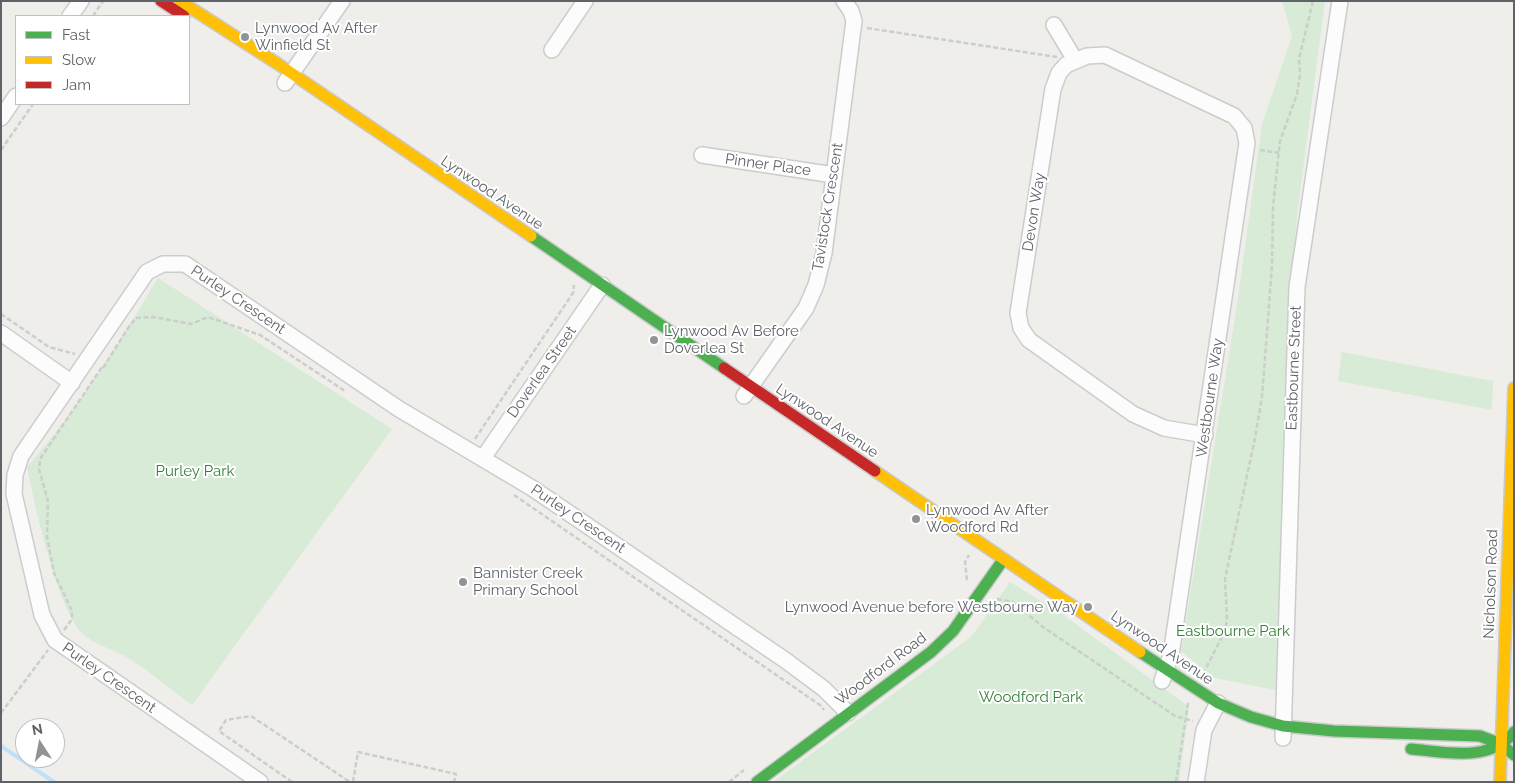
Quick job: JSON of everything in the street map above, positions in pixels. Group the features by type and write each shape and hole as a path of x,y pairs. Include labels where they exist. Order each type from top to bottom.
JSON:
{"street":[{"path":"161,1 182,15"},
{"name":"Lynwood Avenue","path":"180,1 576,281 598,290"},
{"path":"288,78 342,1"},
{"path":"552,50 585,1"},
{"name":"Tavistock Crescent","path":"747,391 806,308 816,285 824,253 853,26 851,10 844,1"},
{"name":"Eastbourne Street","path":"1283,735 1297,287 1340,1"},
{"name":"Lynwood Avenue","path":"190,21 288,78 1166,679 1217,711 1251,717 1283,735 1334,732 1480,736 1501,744 1514,755"},
{"path":"1054,25 1070,62"},
{"name":"Westbourne Way","path":"1070,62 1105,55 1234,116 1244,128 1246,148 1205,435 1166,679"},
{"name":"Devon Way","path":"1070,62 1059,73 1053,89 1018,314 1021,328 1029,340 1133,414 1164,428 1205,435"},
{"path":"1,118 15,97"},
{"name":"Pinner Place","path":"702,156 834,175"},
{"name":"Purley Crescent","path":"260,782 55,640 42,615 14,494 15,475 21,456 148,272 164,264 185,264 398,409 532,488 777,654 824,689 848,713"},
{"name":"Doverlea Street","path":"482,458 598,290"},
{"path":"1,333 72,383"},
{"name":"Nicholson Road","path":"1500,782 1514,388"},
{"name":"Woodford Road","path":"757,782 936,647 953,632 1000,564"},
{"path":"1196,782 1204,730 1217,711"},
{"path":"1402,748 1480,754 1501,744 1512,736 1514,732"}],"path":[{"path":"94,15 103,1"},
{"path":"1176,782 1185,720 1192,694 1226,631 1225,579 1256,438 1262,397 1272,266 1273,207 1280,142 1297,94 1300,75 1299,59 1314,1"},
{"path":"853,26 1056,56 1070,62"},
{"path":"1,150 32,105"},
{"path":"1246,148 1279,153"},
{"path":"468,450 573,293 576,281"},
{"path":"1,314 49,347 88,357 103,368"},
{"path":"1,713 58,634 67,628 72,618 72,611 54,573 48,545 48,501 39,469 40,459 136,318 154,317 191,324 208,317 260,336 348,393"},
{"path":"512,493 820,705 823,711 837,702"},
{"path":"963,587 967,580 989,598 1013,602 1043,628 1185,720"},
{"path":"292,782 219,731 226,720 251,716 352,782 358,752 456,774 454,782"}],"green space":[{"name":"Eastbourne Park","path":"1282,1 1325,1 1297,215 1288,338 1281,691 1214,678 1181,651 1237,305 1262,124 1292,36"},
{"name":"Purley Park","path":"158,278 392,429 192,705 136,663 89,639 74,623 56,582 48,556 27,467 80,399"},
{"path":"1342,352 1493,381 1492,410 1338,381"},
{"name":"Woodford Park","path":"1010,582 1062,614 1189,707 1179,782 773,782 971,637"}],"waterway":[{"path":"1,746 54,782"}],"traffic: fast":[{"path":"531,236 724,368"},
{"path":"757,782 931,652 953,631 1003,560"},
{"path":"1140,652 1218,703 1251,717 1283,726 1334,731 1480,736 1501,744 1514,755"},
{"path":"1411,749 1452,753 1480,752 1504,742 1514,732"}],"traffic: slow":[{"path":"180,1 278,64 531,236"},
{"path":"1500,782 1514,388"},
{"path":"875,471 1140,652"}],"traffic: jam":[{"path":"161,1 182,15"},
{"path":"724,368 875,471"}],"place":[{"name":"Lynwood Av After Winfield St","path":"245,37"},
{"name":"Lynwood Av Before Doverlea St","path":"654,340"},
{"name":"Lynwood Av After Woodford Rd","path":"916,519"},
{"name":"Bannister Creek Primary School","path":"463,582"},
{"name":"Lynwood Avenue before Westbourne Way","path":"1088,607"}]}
